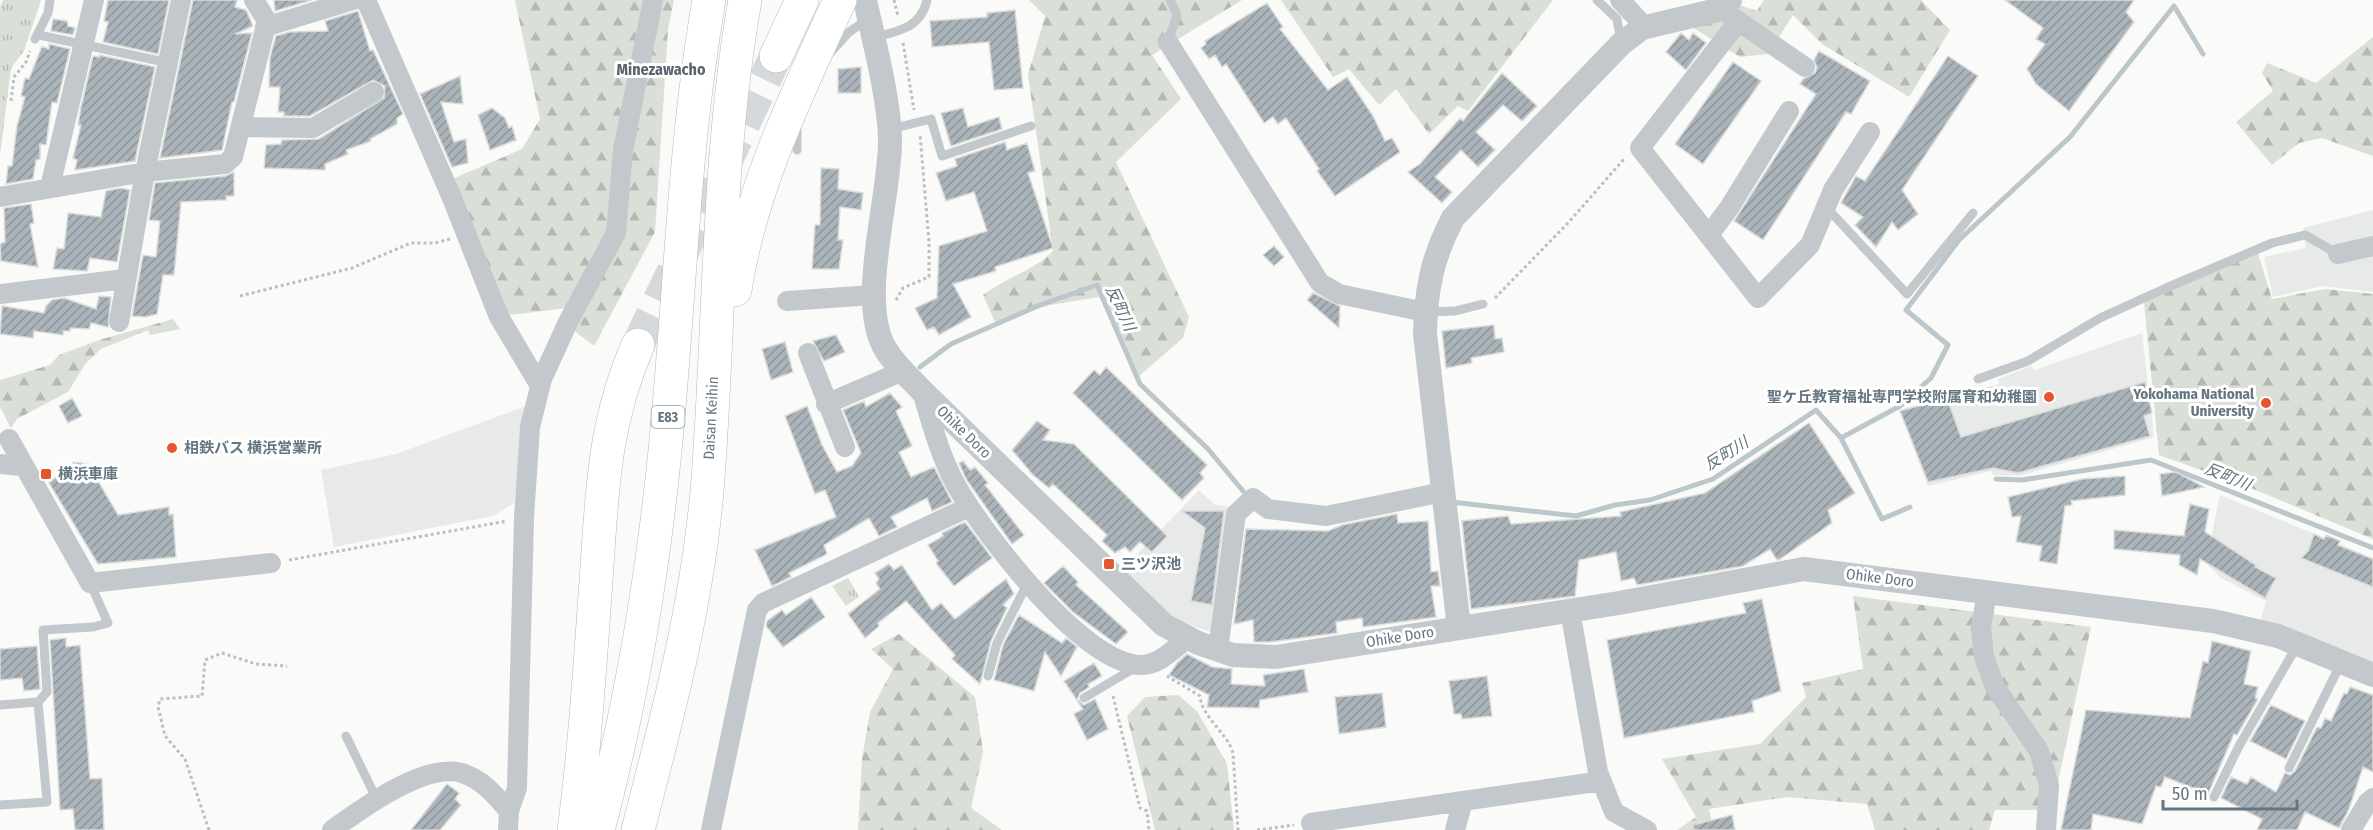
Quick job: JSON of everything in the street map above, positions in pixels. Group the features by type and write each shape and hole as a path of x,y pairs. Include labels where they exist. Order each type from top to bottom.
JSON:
{"highway":[{"name":"E83","path":"598,830 635,673 653,552 665,451 686,177 709,0"},
{"name":"Daisan Keihin","path":"638,830 681,655 699,563 708,480 722,210 732,88 745,0"},
{"path":"776,56 802,0"},
{"path":"681,655 705,563 716,480 732,308 749,218 768,163 857,12"},
{"path":"574,830 586,728 604,465 612,419 624,377 638,345"}],"street":[{"path":"50,187 94,0"},
{"path":"119,322 145,172 181,0"},
{"path":"0,197 145,172 225,164 233,157 266,27 267,21 254,0"},
{"path":"266,27 353,0"},
{"path":"366,0 499,317 540,386"},
{"path":"508,821 517,789 524,518 530,427 540,386 568,322 616,233 623,150 654,0"},
{"path":"1620,0 1645,27"},
{"path":"1729,10 1641,146 1758,298 1810,245 1833,190 1870,132"},
{"path":"1459,628 1425,334 1426,293 1439,245 1453,218 1621,44 1645,27 1666,20 1691,18 1729,10 1805,67"},
{"name":"Ohike Doro","path":"857,12 890,129 883,301 876,327 885,350 922,391 1164,625 1188,638 1233,655 1276,657 1570,610 1804,569 2213,621 2278,636 2373,675"},
{"path":"1167,42 1320,283 1339,294 1425,312"},
{"path":"241,127 313,128 374,92"},
{"path":"1709,235 1730,208 1789,111"},
{"path":"2338,254 2373,246"},
{"path":"0,294 125,279"},
{"path":"787,301 883,301"},
{"path":"808,353 826,404 845,447"},
{"path":"826,404 903,371"},
{"path":"922,391 933,429 955,483 969,507 1053,609 1089,641 1118,661 1155,663 1188,638"},
{"path":"9,439 22,466 90,583 271,563"},
{"path":"0,464 22,466"},
{"path":"1218,650 1236,514 1253,498 1268,509 1326,516 1443,492"},
{"path":"711,830 757,610 763,603 969,507"},
{"path":"1987,592 1981,628 1984,657 1995,687 2039,751 2049,785 2046,830"},
{"path":"1570,610 1602,781 1614,812 1647,830"},
{"path":"332,830 409,782 438,773 461,773 488,787 508,821"},
{"path":"1311,823 1602,781"},
{"path":"2351,830 2367,802 2373,798"},
{"path":"1455,830 1463,801"}],"lane":[{"path":"51,0 37,37 168,63"},
{"path":"797,150 797,115 812,74 849,32 857,12 901,31 910,27 918,19 925,10 927,0"},
{"path":"1167,42 1177,15 1170,0"},
{"path":"1597,0 1617,19 1621,44"},
{"path":"890,129 932,119 942,156 1031,126"},
{"path":"1826,207 1907,294 1973,213"},
{"path":"1978,379 2028,361 2100,318 2272,243 2305,235 2338,254"},
{"path":"1425,312 1455,311 1484,304"},
{"path":"988,676 997,644 1028,581"},
{"path":"0,705 38,702 47,692 43,630 108,623 90,583"},
{"path":"2214,797 2239,746 2298,644"},
{"path":"2289,768 2342,662"},
{"path":"1084,698 1143,664"},
{"path":"0,805 47,802 38,702"},
{"path":"346,736 377,800"}],"path":[{"path":"883,301 903,288 929,277 929,243 917,123 894,0"},
{"path":"11,101 14,77 26,63 37,37"},
{"path":"1484,304 1502,293 1629,154 1641,146"},
{"path":"240,296 352,268 411,243 435,243 466,235"},
{"path":"271,563 524,518"},
{"path":"209,830 184,759 165,736 158,707 160,699 202,696 206,660 222,653 256,664 287,666"},
{"path":"1143,664 1200,696 1200,704 1215,728 1230,743 1233,753 1238,830"},
{"path":"1109,682 1140,808 1147,811 1149,830"},
{"path":"1257,830 1311,823"}],"shaded area":[{"path":"2373,210 2373,292 2322,286 2273,297 2264,257 2306,248 2303,228"},
{"name":"聖ケ丘教育福祉専門学校附属育和幼稚園","path":"2142,333 2154,437 2019,476 1993,475 1992,471 1928,486 1899,410 1999,384 1998,379 2031,366 2034,370"},
{"path":"526,406 514,503 493,516 334,547 321,470 396,454"},
{"path":"1199,490 1215,505 1229,507 1212,632 1183,623 1170,614 1123,569"},
{"path":"2220,495 2373,558 2373,669 2260,622 2266,601 2221,578 2206,563"}],"green space":[{"path":"3,0 41,0 24,51 11,68 0,155 0,7"},
{"path":"515,0 674,0 668,29 655,232 594,346 572,329 576,307 502,316 450,180 522,149 540,119"},
{"path":"1029,0 1242,0 1152,55 1181,99 1116,162 1189,317 1183,338 1139,376 1105,296 1050,305 995,322 983,295 1038,264 1053,251 1028,75 1045,16"},
{"path":"1281,0 1553,0 1468,111 1458,106 1429,134 1396,89 1379,105 1349,69 1333,77"},
{"path":"1764,0 1921,0 1950,30 1909,97 1822,44 1793,15 1768,54 1740,57 1692,27 1736,4 1757,11"},
{"path":"2373,37 2373,156 2322,138 2299,143 2272,165 2236,122 2273,91 2262,73 2267,63 2316,83"},
{"name":"Yokohama National University","path":"2258,253 2272,299 2325,289 2373,294 2373,539 2251,488 2159,455 2144,302"},
{"path":"173,319 180,329 150,335 148,330 101,349 86,363 68,392 17,419 11,428 0,407 0,380 50,365 59,355 99,340"},
{"path":"848,578 859,597 846,606 832,586"},
{"path":"1853,596 2091,627 2052,810 1995,810 1989,830 1875,830 1867,804 1787,797 1709,809 1713,830 1677,830 1696,817 1662,759 1760,744 1806,697 1802,683 1863,669"},
{"path":"899,634 975,697 983,752 971,808 1002,830 858,830 862,759 870,712 893,669 871,649"},
{"path":"1178,695 1197,711 1227,764 1234,830 1155,830 1127,716 1145,697"}],"building":[{"path":"108,0 169,0 158,54 103,42 108,22 104,21"},
{"path":"193,0 237,0 235,7 246,10 253,26 235,34 252,33 234,102 232,102 222,150 160,158"},
{"path":"274,0 312,0 275,11"},
{"path":"2005,0 2134,0 2126,12 2134,22 2069,111 2036,84 2027,69 2045,44 2036,39 2043,28"},
{"path":"1267,3 1283,27 1280,29 1328,90 1347,77 1373,116 1385,141 1392,138 1400,152 1335,196 1317,171 1319,169 1286,118 1278,124 1273,117 1264,123 1226,64 1222,67 1215,55 1209,59 1201,48 1206,44 1205,41"},
{"path":"1015,10 1023,88 994,90 989,42 932,47 930,21 987,17 987,13"},
{"path":"358,11 370,51 373,50 403,114 397,118 397,124 370,139 371,141 346,150 348,154 325,164 325,170 264,168 266,145 281,144 282,140 319,139 384,98 385,86 373,80 310,116 284,116 284,112 278,112 280,87 269,87 270,57 276,36 289,32 328,31 325,21"},
{"path":"53,19 67,21 68,26 75,28 73,35 51,31"},
{"path":"1681,33 1689,40 1693,33 1706,43 1686,70 1666,52"},
{"path":"49,44 70,49 57,103 52,102 46,145 40,144 40,159 36,160 33,179 6,184 8,166 12,166 17,126 25,97 21,96 25,78 29,79 42,46 49,49"},
{"path":"1819,51 1870,81 1851,114 1846,112 1763,240 1734,221 1816,94 1800,84 1803,79 1815,73 1817,67 1814,60"},
{"path":"99,55 155,67 135,161 75,170 77,160 73,158 81,125 78,125 81,107 93,56 99,57"},
{"path":"1948,56 1978,76 1902,190 1918,214 1898,230 1892,222 1876,247 1855,225 1863,217 1841,203 1856,176 1865,181"},
{"path":"1733,62 1761,81 1703,164 1675,144"},
{"path":"861,67 861,93 838,93 838,69"},
{"path":"1502,73 1537,106 1522,121 1503,105 1476,132 1495,150 1478,167 1461,150 1435,177 1452,192 1442,203 1408,172 1420,164 1460,118 1463,121"},
{"path":"460,76 463,104 441,102 454,142 466,139 468,163 452,167 420,94"},
{"path":"492,108 505,118 509,128 512,126 516,140 490,150 478,115"},
{"path":"963,108 968,127 999,117 1002,129 951,146 941,113"},
{"path":"1005,142 1007,150 1027,143 1035,171 1028,173 1053,248 995,267 996,271 953,284 971,317 939,335 934,327 927,330 915,308 937,298 939,246 987,231 974,192 946,201 936,173 957,166 955,159"},
{"path":"821,168 839,169 838,189 863,193 861,210 840,207 838,240 843,240 839,269 812,269 815,225 820,225"},
{"path":"234,172 234,196 226,196 226,200 181,202 174,275 163,275 157,314 146,317 132,316 143,255 156,257 160,221 149,220 155,183 226,176"},
{"path":"121,188 130,190 117,262 90,258 87,271 53,269 57,248 64,249 68,213 101,217 106,191"},
{"path":"31,204 34,223 30,224 38,267 1,261 0,244 5,242 4,208"},
{"path":"1274,246 1284,257 1274,266 1263,255"},
{"path":"1313,293 1340,306 1339,328 1307,300"},
{"path":"99,296 111,297 108,327 91,323 89,329 70,328 70,331 63,331 63,335 34,331 33,338 0,334 2,306 44,313 46,306 52,300 64,298 96,309"},
{"path":"1494,325 1495,339 1502,338 1504,352 1471,358 1472,363 1446,368 1442,331"},
{"path":"836,335 845,352 824,361 813,341"},
{"path":"785,342 793,372 771,380 762,349"},
{"path":"1106,367 1207,465 1200,473 1204,478 1182,500 1073,393 1094,370 1100,375"},
{"path":"2145,382 2152,413 2144,416 2150,436 2018,473 1993,468 1928,482 1900,411 1947,398 1961,437"},
{"path":"890,393 902,407 896,411 912,446 899,452 911,477 934,467 952,502 932,511 927,498 891,517 897,527 879,536 869,518 824,545 827,554 789,573 791,577 772,586 755,550 836,517 825,490 815,494 785,416 807,406 822,445 837,472 852,466 861,453 843,410 864,401 866,407"},
{"path":"72,398 82,416 68,423 59,406"},
{"path":"1037,421 1050,430 1043,440 1074,444 1167,536 1152,552 1140,542 1130,552 1125,547 1115,553 1102,541 1107,535 1053,484 1049,488 1033,475 1012,450"},
{"path":"1809,423 1855,493 1828,510 1832,523 1780,559 1777,560 1770,549 1743,566 1637,585 1634,578 1621,581 1616,552 1579,560 1575,596 1471,609 1462,521 1508,516 1511,524 1621,516 1620,512 1705,493"},
{"path":"963,461 970,470 975,467 988,483 985,485 1024,535 1012,544 966,479 959,463"},
{"path":"74,462 88,464 118,515 169,507 169,515 173,514 176,557 98,564 49,483"},
{"path":"2176,472 2204,487 2162,496 2160,474"},
{"path":"2125,476 2125,495 2071,501 2072,505 2065,506 2057,564 2039,561 2042,546 2016,542 2021,516 2012,517 2008,497 2082,479"},
{"path":"2190,504 2209,509 2205,532 2256,565 2255,567 2276,578 2265,598 2200,559 2197,575 2179,565 2180,555 2114,549 2114,530 2184,536"},
{"path":"1182,511 1224,511 1212,605 1191,601 1205,528"},
{"path":"1397,514 1398,523 1428,521 1431,572 1438,571 1440,586 1431,586 1436,617 1363,627 1362,618 1336,622 1337,633 1270,642 1254,642 1253,620 1234,624 1246,529 1328,531 1342,525"},
{"path":"965,522 992,558 954,586 936,563 938,561 928,545 943,536 942,533"},
{"path":"2314,534 2324,539 2326,535 2340,541 2338,545 2373,559 2373,587 2301,558 2308,551"},
{"path":"889,564 894,570 902,565 932,610 941,603 955,619 1006,579 1014,594 1003,605 1007,608 991,641 980,684 952,659 955,655 906,601 878,623 879,626 865,638 848,614 880,589 876,583 879,579 875,573"},
{"path":"1063,566 1078,582 1076,585 1128,632 1116,644 1073,612 1044,583"},
{"path":"811,597 825,617 783,647 766,626 767,621 782,610 786,615"},
{"path":"1762,599 1781,691 1752,701 1754,712 1624,738 1607,640 1746,613 1743,603"},
{"path":"1019,615 1062,643 1066,638 1077,647 1061,676 1045,652 1034,691 994,680 1003,645"},
{"path":"66,638 66,647 80,645 90,779 102,778 104,830 75,830 73,809 60,810 50,640"},
{"path":"2212,641 2251,651 2244,684 2258,687 2255,698 2258,699 2237,735 2234,734 2208,794 2165,777 2161,787 2156,786 2142,824 2093,814 2091,830 2061,830 2086,710 2190,718 2203,661 2208,663"},
{"path":"37,646 40,689 24,691 22,678 0,680 0,649"},
{"path":"1187,654 1212,667 1232,669 1231,684 1265,686 1263,675 1304,669 1308,692 1260,700 1259,708 1207,707 1209,695 1169,675"},
{"path":"1094,663 1102,676 1088,684 1089,687 1080,693 1077,699 1084,705 1095,699 1108,729 1087,740 1074,714 1083,709 1064,681"},
{"path":"1487,676 1492,716 1462,719 1461,714 1454,714 1449,681"},
{"path":"2350,687 2373,695 2373,772 2363,767 2349,809 2339,828 2305,812 2297,830 2257,830 2262,819 2221,798 2231,777 2247,784 2251,777 2276,792 2285,773 2290,775 2295,771 2317,727 2321,728 2325,718 2331,721 2344,693 2347,694"},
{"path":"1382,693 1386,727 1339,734 1335,697"},
{"path":"2271,705 2305,721 2286,759 2250,741"},
{"path":"447,784 459,793 455,799 461,805 440,830 411,830"},
{"path":"1732,815 1735,830 1694,830 1693,825"}],"waterway":[{"path":"1841,438 1900,406 1931,378 1948,345 1906,310 1959,240 2070,137 2174,6 2203,54"},
{"name":"反町川","path":"920,367 951,344 1040,305 1097,285 1140,384 1208,449 1243,491"},
{"name":"反町川","path":"1451,502 1576,516 1615,505 1650,500 1713,479 1816,410 1841,438 1882,519 1910,507"},
{"name":"反町川","path":"1996,479 2022,480 2151,460 2373,548"}],"tunnel":[{"path":"638,345 776,56"}],"place":[{"name":"聖ケ丘教育福祉専門学校附属育和幼稚園","path":"2049,397"},
{"name":"Yokohama National University","path":"2266,403"},
{"name":"相鉄バス 横浜営業所","path":"172,448"},
{"name":"横浜車庫","path":"46,474"},
{"name":"三ツ沢池","path":"1109,564"}],"district":[{"name":"Minezawacho","path":"661,69"}]}
